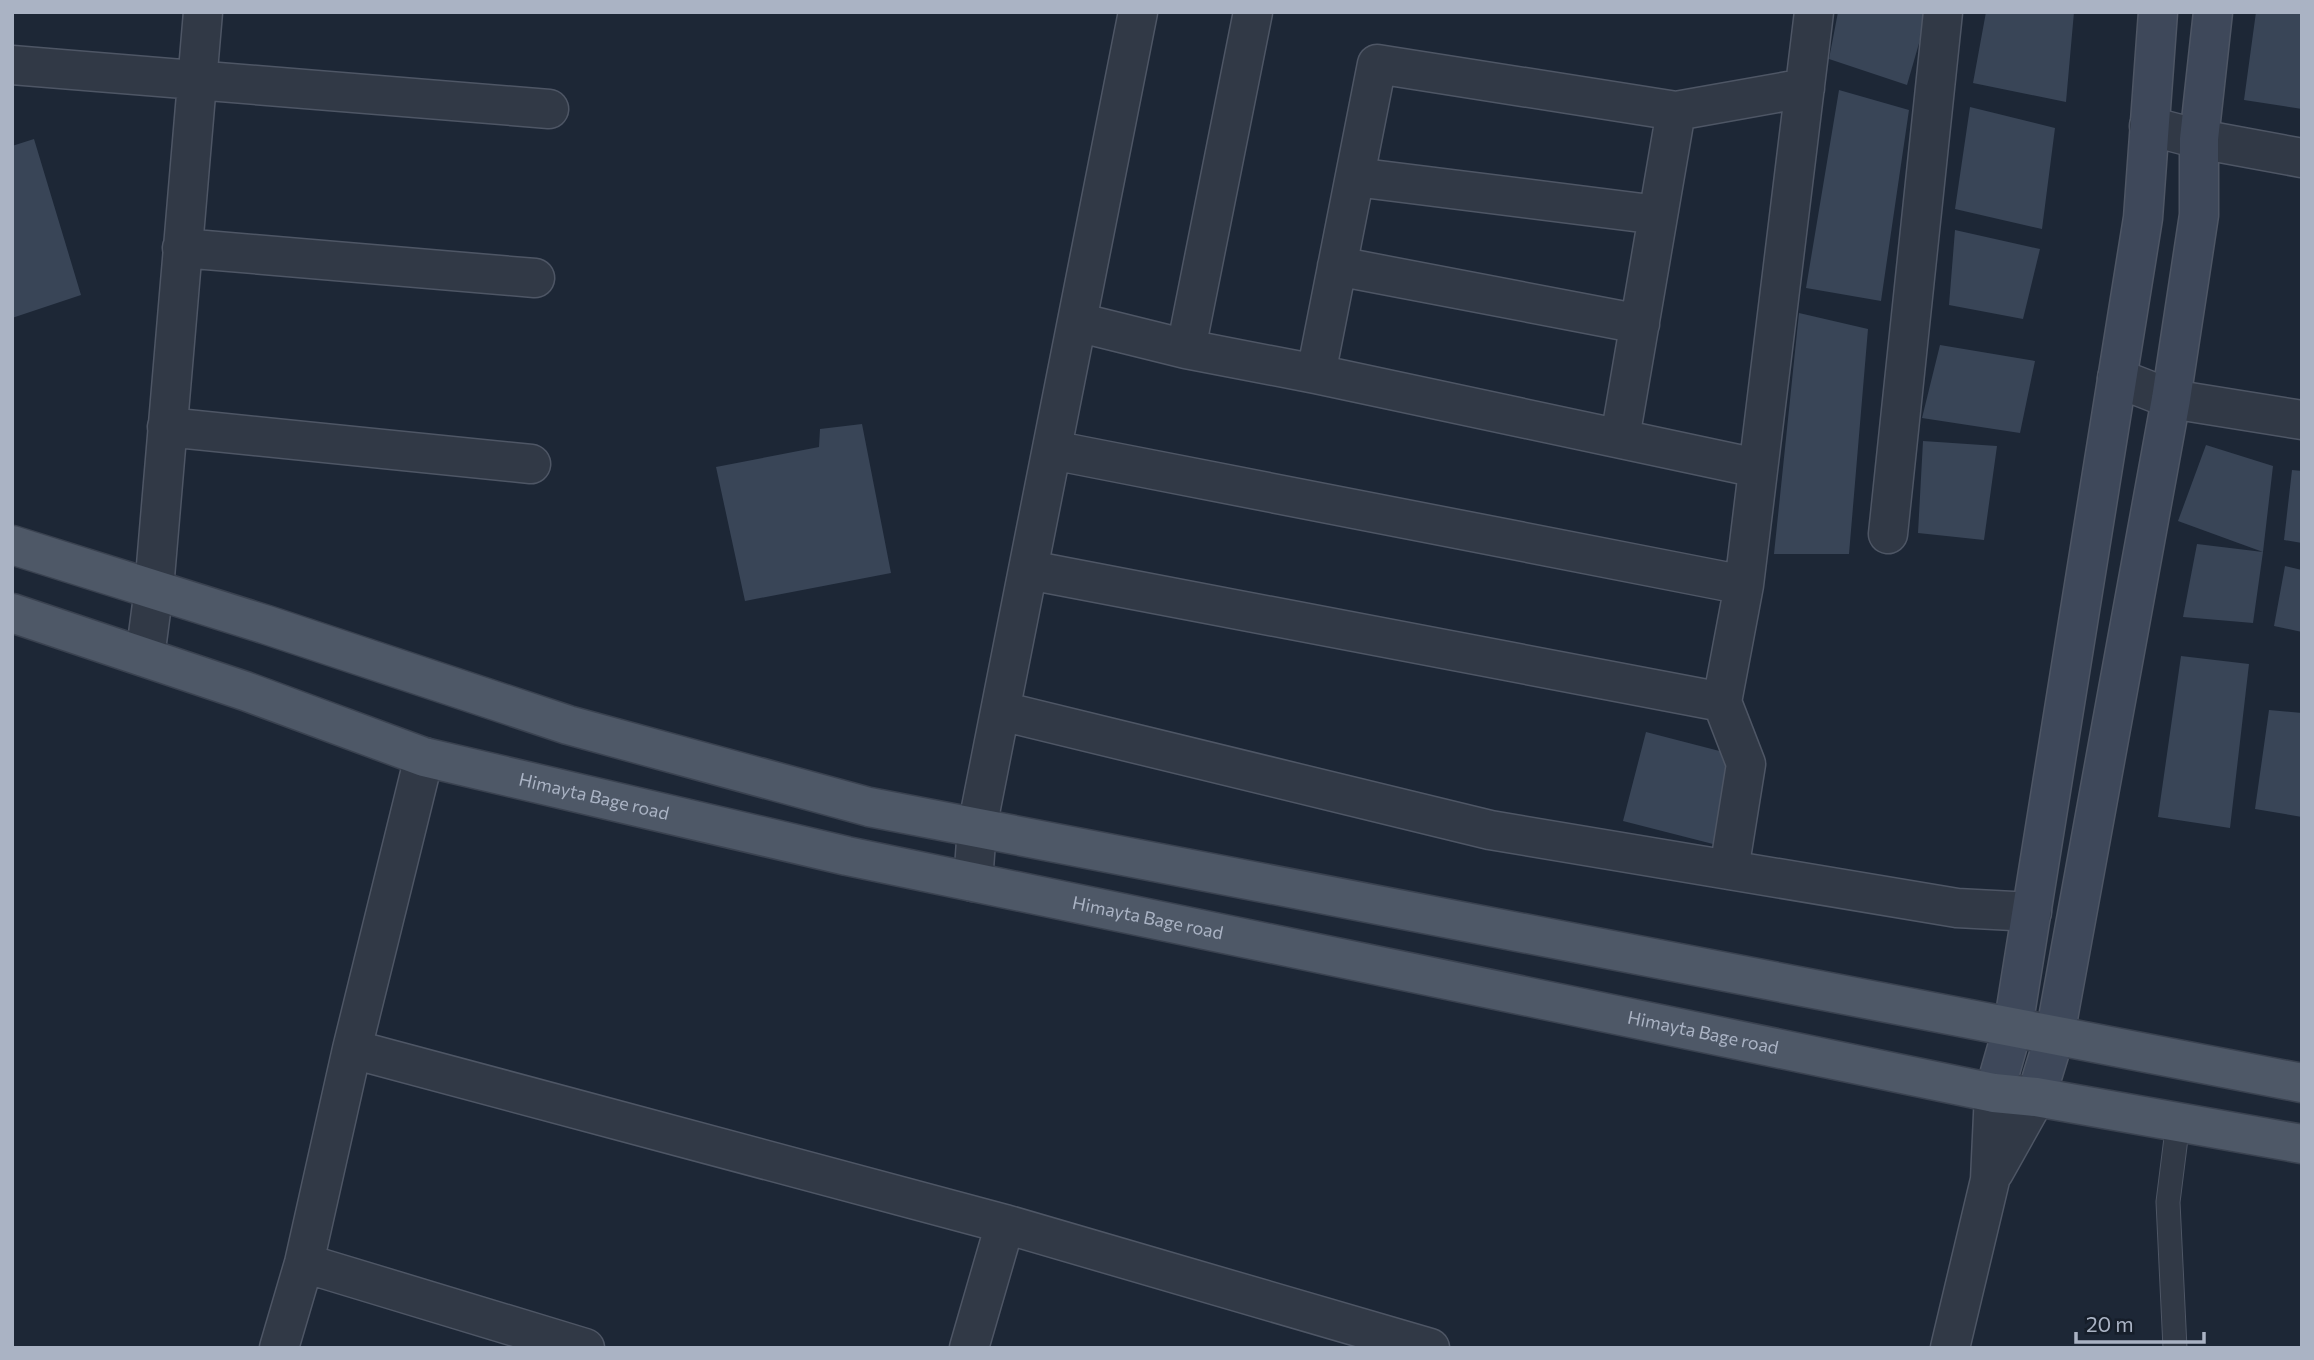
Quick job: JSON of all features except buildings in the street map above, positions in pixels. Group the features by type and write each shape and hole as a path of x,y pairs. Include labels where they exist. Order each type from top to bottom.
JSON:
{"main road":[{"path":"12,545 568,725 869,807 2302,1083"},
{"name":"Himayta Bage road","path":"12,613 245,691 424,757 834,853 1994,1093 2036,1097 2302,1144"}],"street":[{"path":"145,657 154,589 203,12"},
{"path":"973,882 977,828 1138,12"},
{"path":"1186,349 1253,12"},
{"path":"1729,870 1746,764 1722,702 1744,585 1814,12"},
{"path":"1888,534 1942,12"},
{"path":"1950,1348 1990,1180 1994,1093 2013,1027 2143,218 2158,12"},
{"path":"1990,1180 2036,1097 2055,1035 2171,399 2199,215 2199,139 2213,12"},
{"path":"1316,374 1377,64 1676,111 1805,88"},
{"path":"12,65 549,109"},
{"path":"1620,438 1676,111"},
{"path":"2150,126 2199,139 2302,158"},
{"path":"1355,177 1658,215"},
{"path":"182,248 535,278"},
{"path":"1337,265 1640,324"},
{"path":"1077,322 1186,349 1757,468"},
{"path":"2117,378 2171,399 2302,420"},
{"path":"167,427 531,464"},
{"path":"1052,450 1744,585"},
{"path":"1029,570 1722,702"},
{"path":"1001,710 1490,830 1957,908 2032,912"},
{"path":"279,1348 304,1263 352,1049 424,757"},
{"path":"352,1049 1005,1224 1430,1348"},
{"path":"969,1348 1005,1224"},
{"path":"304,1263 533,1341 585,1348"}],"lane":[{"path":"2175,1348 2168,1202 2178,1122"}]}
